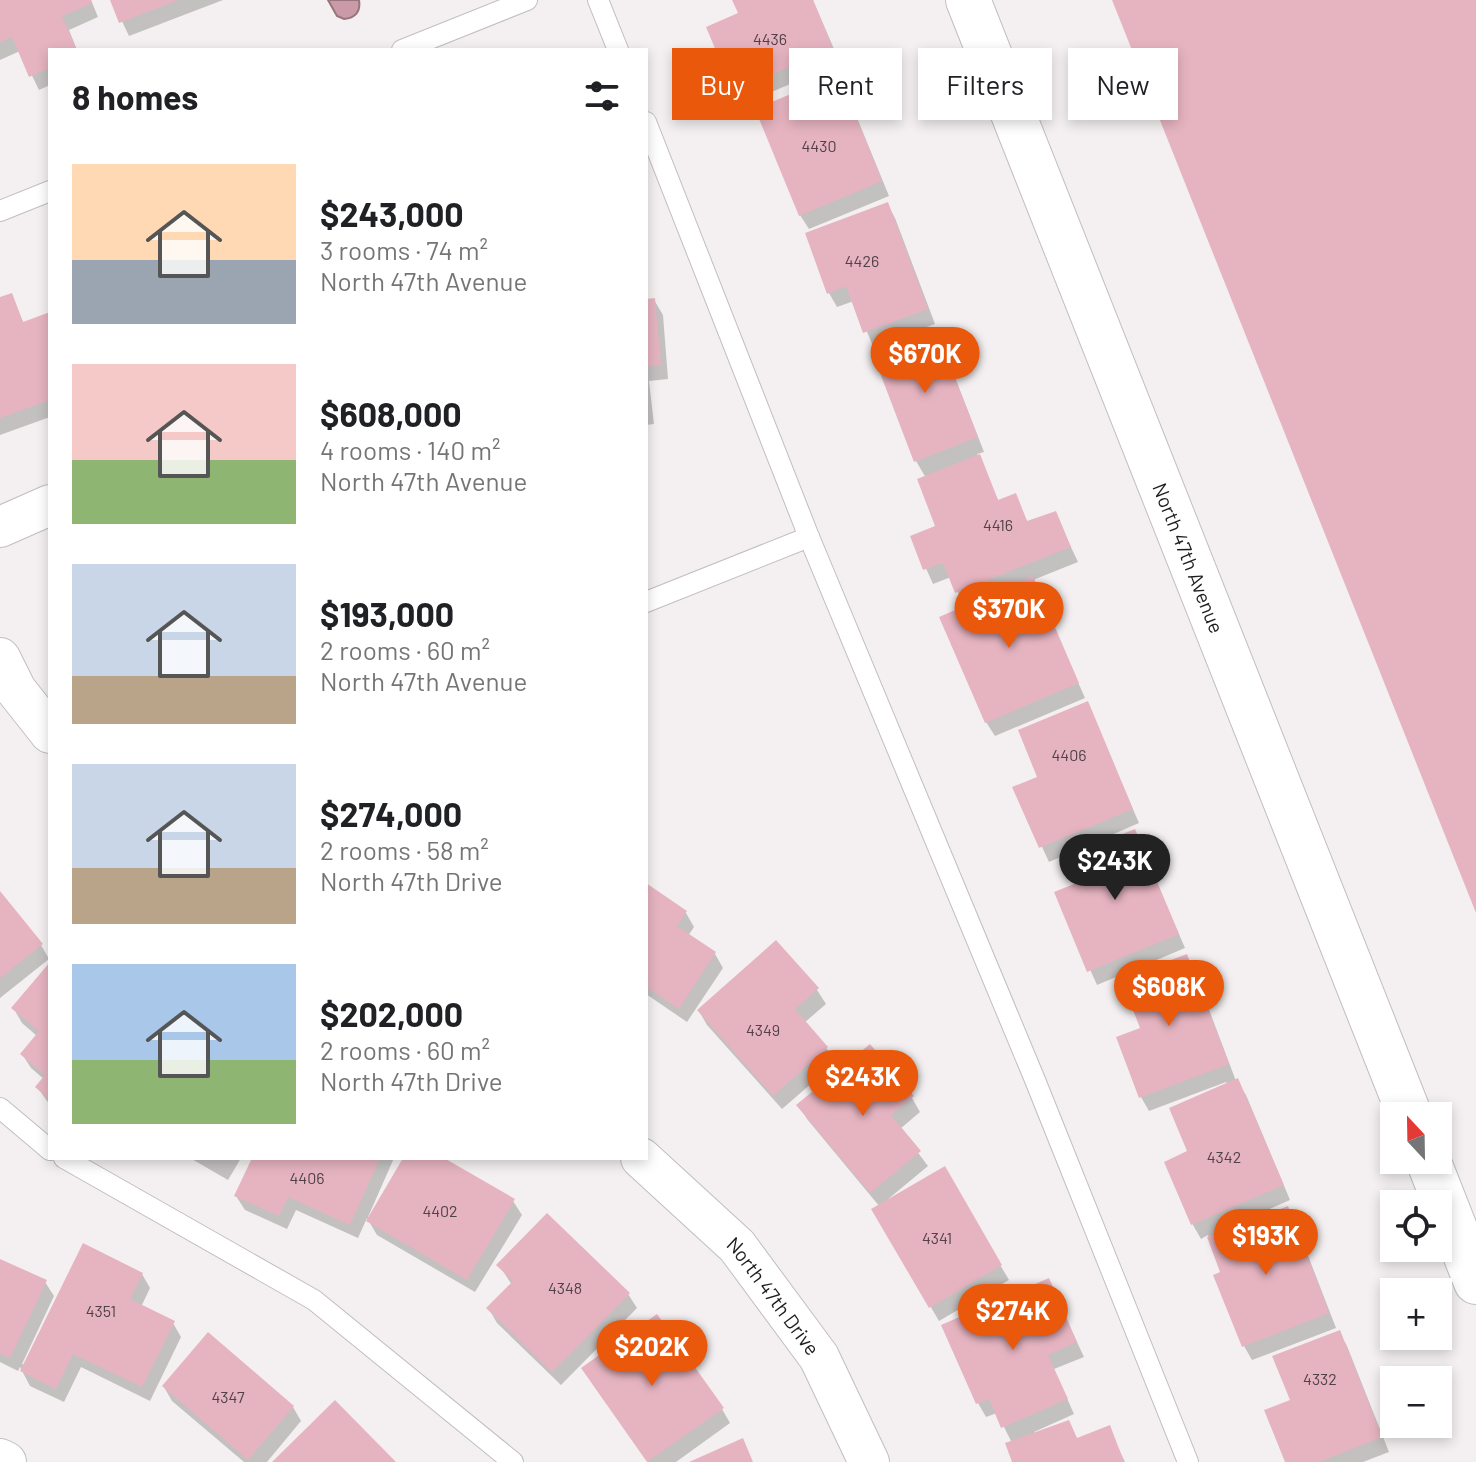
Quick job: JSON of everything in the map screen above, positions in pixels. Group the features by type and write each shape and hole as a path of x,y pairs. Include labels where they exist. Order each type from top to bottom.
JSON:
{"street":[{"name":"North 47th Avenue","path":"968,0 1404,1102"},
{"path":"0,527 48,506"},
{"path":"0,658 16,690 48,730"},
{"name":"North 47th Drive","path":"643,1160 737,1246 819,1357 869,1462"},
{"path":"1434,1174 1476,1282"},
{"path":"0,1459 6,1462"}],"lane":[{"path":"407,48 527,0"},
{"path":"598,0 617,48"},
{"path":"648,127 809,537 1029,1065 1188,1462"},
{"path":"0,211 48,192"},
{"path":"648,601 809,537"},
{"path":"0,1108 48,1148"},
{"path":"68,1160 314,1300 513,1462"}],"shaded area":[{"path":"328,0 359,0 359,8 354,16 344,19 337,16"}],"building":[{"path":"0,0 91,0 92,3 62,16 76,48 48,48 48,69 29,77 12,37 0,42"},
{"path":"110,0 178,0 119,23"},
{"path":"732,0 813,0 833,48 789,48 789,67 773,74 773,48 715,48 706,27 738,13"},
{"path":"1112,0 1476,0 1476,913 1160,120 1178,120 1178,48 1131,48"},
{"path":"789,95 789,120 857,120 882,181 799,216 760,120 773,120 773,102"},
{"path":"888,202 928,309 863,333 846,286 827,294 805,233"},
{"path":"12,293 23,322 48,313 48,401 0,418 0,297"},
{"path":"655,298 661,365 648,367 648,299"},
{"path":"935,327 978,437 914,462 872,352"},
{"path":"980,454 998,500 1016,493 1027,521 1056,511 1071,547 955,593 943,563 923,570 910,536 935,526 917,479"},
{"path":"1033,576 1079,683 985,723 939,617"},
{"path":"1088,701 1133,809 1039,848 1012,787 1037,777 1018,730"},
{"path":"1135,829 1179,934 1087,972 1054,892 1079,882 1068,856"},
{"path":"648,884 687,911 677,926 716,952 679,1009 648,988"},
{"path":"0,891 43,944 0,978"},
{"path":"776,940 819,988 795,1009 828,1047 773,1096 697,1010"},
{"path":"1187,954 1229,1064 1139,1098 1116,1037 1140,1028 1121,979"},
{"path":"48,964 48,1098 35,1087 45,1075 20,1054 39,1031 11,1008"},
{"path":"870,1044 914,1096 891,1115 921,1151 870,1193 796,1105"},
{"path":"1238,1078 1284,1185 1191,1225 1164,1162 1187,1151 1169,1108"},
{"path":"251,1160 379,1160 350,1225 288,1197 279,1216 234,1196"},
{"path":"402,1160 447,1160 515,1199 467,1280 366,1221"},
{"path":"945,1166 1002,1265 929,1308 871,1209"},
{"path":"1288,1206 1329,1313 1242,1347 1213,1275 1220,1272 1207,1237"},
{"path":"547,1213 630,1293 552,1372 486,1308 513,1281 496,1265"},
{"path":"83,1243 143,1273 130,1299 175,1321 142,1387 73,1354 56,1389 20,1371"},
{"path":"0,1259 47,1280 10,1358 0,1353"},
{"path":"1049,1278 1077,1342 1048,1355 1068,1399 1001,1428 989,1399 976,1404 941,1325"},
{"path":"657,1314 724,1408 647,1462 581,1368"},
{"path":"1340,1330 1380,1438 1319,1462 1285,1462 1264,1410 1290,1400 1272,1356"},
{"path":"208,1332 294,1406 248,1460 162,1386"},
{"path":"335,1400 396,1462 272,1462"},
{"path":"1069,1420 1077,1438 1110,1425 1124,1462 1012,1462 1005,1443"},
{"path":"743,1438 753,1462 689,1462"}]}
